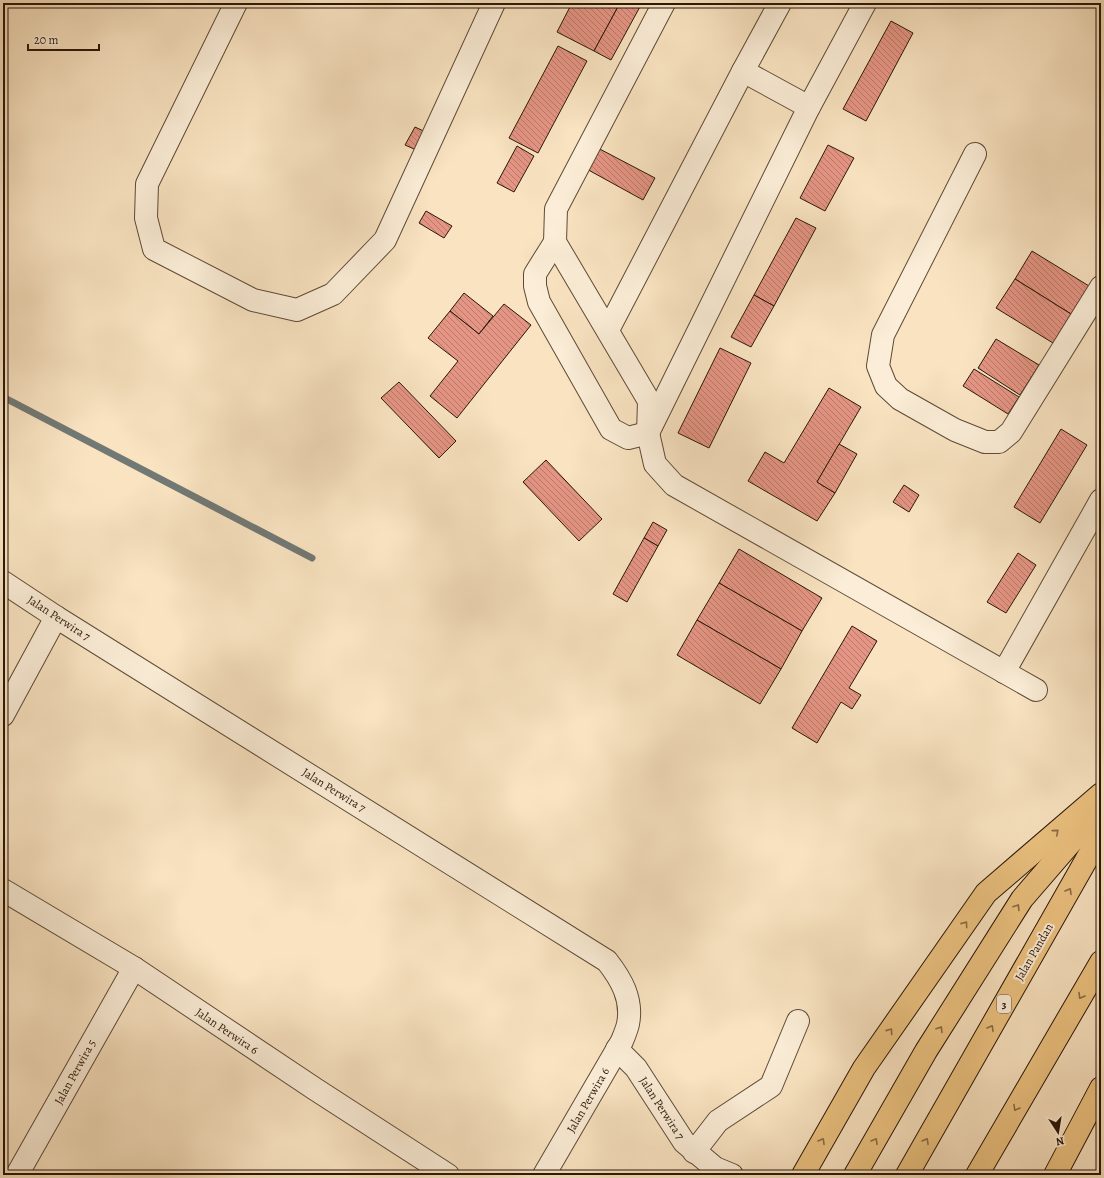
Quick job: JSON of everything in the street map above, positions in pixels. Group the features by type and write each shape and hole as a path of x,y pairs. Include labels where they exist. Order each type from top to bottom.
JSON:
{"highway":[{"path":"803,1175 864,1068 986,893 1101,794"},
{"path":"855,1175 926,1051 1022,899 1101,807"},
{"name":"Jalan Pandan","path":"907,1175 1101,834"},
{"path":"977,1175 1101,962"},
{"path":"1055,1175 1101,1088"}],"street":[{"path":"236,3 146,184 146,218 154,248 253,300 297,310 333,294 385,240 494,3"},
{"path":"664,3 556,209 556,242 649,401 648,433 655,464 674,485 1036,690"},
{"path":"608,330 780,3"},
{"path":"556,242 535,274 535,286 539,302 611,429 628,438 648,433 808,106 865,3"},
{"path":"743,71 808,106"},
{"path":"975,154 883,335 878,366 886,386 900,399 955,430 985,442 999,442 1011,432 1101,287"},
{"path":"1004,672 1101,500"},
{"name":"Jalan Perwira 7","path":"3,582 56,617 607,961 621,980 626,992 629,1005 628,1023"},
{"path":"3,715 56,617"},
{"name":"Jalan Perwira 6","path":"3,890 134,968 315,1089 448,1175"},
{"name":"Jalan Perwira 5","path":"17,1175 134,968"},
{"path":"694,1152 718,1121 771,1086 798,1021"},
{"name":"Jalan Perwira 6","path":"544,1175 618,1049 628,1023"},
{"name":"Jalan Perwira 7","path":"618,1049 636,1068 684,1142 719,1173"}],"building":[{"path":"572,3 620,3 594,51 557,32"},
{"path":"620,3 642,3 611,60 594,51"},
{"path":"972,3 983,3 981,8"},
{"path":"891,21 913,33 866,121 843,109"},
{"path":"558,46 587,61 538,153 509,138"},
{"path":"415,127 430,134 421,152 405,145"},
{"path":"828,145 854,158 825,211 800,198"},
{"path":"517,146 534,156 514,192 497,183"},
{"path":"594,146 655,178 643,200 583,167"},
{"path":"426,211 452,226 444,238 419,223"},
{"path":"796,218 816,228 774,306 754,295"},
{"path":"1032,251 1089,286 1071,314 1015,279"},
{"path":"1015,279 1071,314 1053,343 996,308"},
{"path":"464,293 493,316 479,334 450,311"},
{"path":"754,295 774,306 751,347 731,337"},
{"path":"504,304 531,325 457,418 430,396 458,361 428,338 450,311 479,334"},
{"path":"996,339 1039,365 1020,395 978,368"},
{"path":"720,348 751,363 709,448 678,433"},
{"path":"974,369 1019,397 1008,414 963,386"},
{"path":"399,382 456,441 439,458 381,398"},
{"path":"829,388 861,407 817,482 835,493 817,521 748,481 765,452 784,463"},
{"path":"1061,429 1087,445 1040,523 1014,507"},
{"path":"839,444 857,454 835,493 817,482"},
{"path":"546,460 602,519 579,541 523,482"},
{"path":"904,485 919,495 909,512 893,502"},
{"path":"653,522 667,530 658,546 644,538"},
{"path":"644,538 658,546 627,602 613,594"},
{"path":"739,549 822,598 802,631 719,583"},
{"path":"1018,553 1036,565 1006,613 987,602"},
{"path":"719,583 802,631 781,669 697,620"},
{"path":"697,620 781,669 760,704 677,655"},
{"path":"852,626 877,641 849,688 861,695 852,709 841,702 817,743 792,728"}],"waterway":[{"path":"3,397 312,558"}]}
